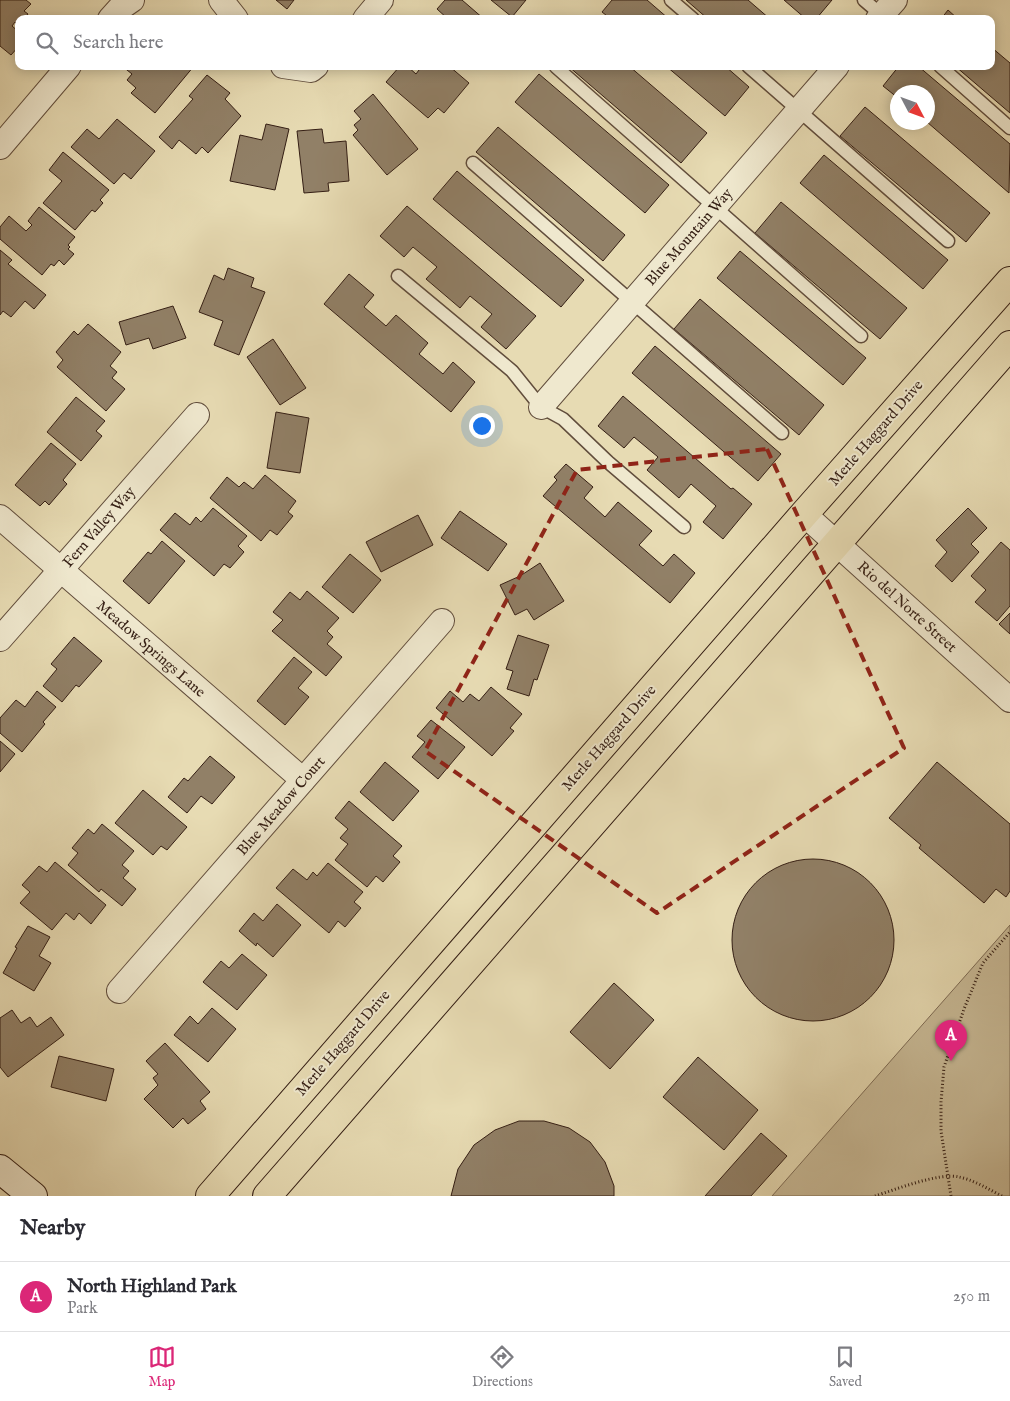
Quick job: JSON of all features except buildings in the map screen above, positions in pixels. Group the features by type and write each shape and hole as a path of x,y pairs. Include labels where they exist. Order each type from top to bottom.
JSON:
{"main road":[{"name":"Merle Haggard Drive","path":"210,1196 804,514 1010,281"},
{"path":"267,1196 1010,345"}],"street":[{"path":"114,15 132,0"},
{"path":"221,0 233,15"},
{"path":"368,15 381,0"},
{"path":"0,147 66,70"},
{"name":"Blue Mountain Way","path":"541,407 834,70"},
{"name":"Fern Valley Way","path":"0,639 197,415"},
{"name":"Rio del Norte Street","path":"804,514 1010,700"},
{"name":"Meadow Springs Lane","path":"0,517 303,780"},
{"name":"Blue Meadow Court","path":"119,991 442,622"},
{"path":"0,1168 33,1196"}],"lane":[{"path":"671,0 688,15"},
{"path":"559,70 862,336"},
{"path":"753,70 948,241"},
{"path":"945,70 1010,128"},
{"path":"473,163 782,433"},
{"path":"398,276 512,371 541,407 563,419 608,462 684,527"}],"path":[{"path":"951,1196 941,1131 944,1067 982,963 1010,932"},
{"path":"875,1196 905,1186 948,1176 966,1179 1002,1196"}],"highlighted area":[{"path":"767,449 904,748 657,913 425,751 577,470"}],"shaded area":[{"path":"1010,925 1010,1196 772,1196"}],"place":[{"name":"North Highland Park","path":"951,1061"}]}
